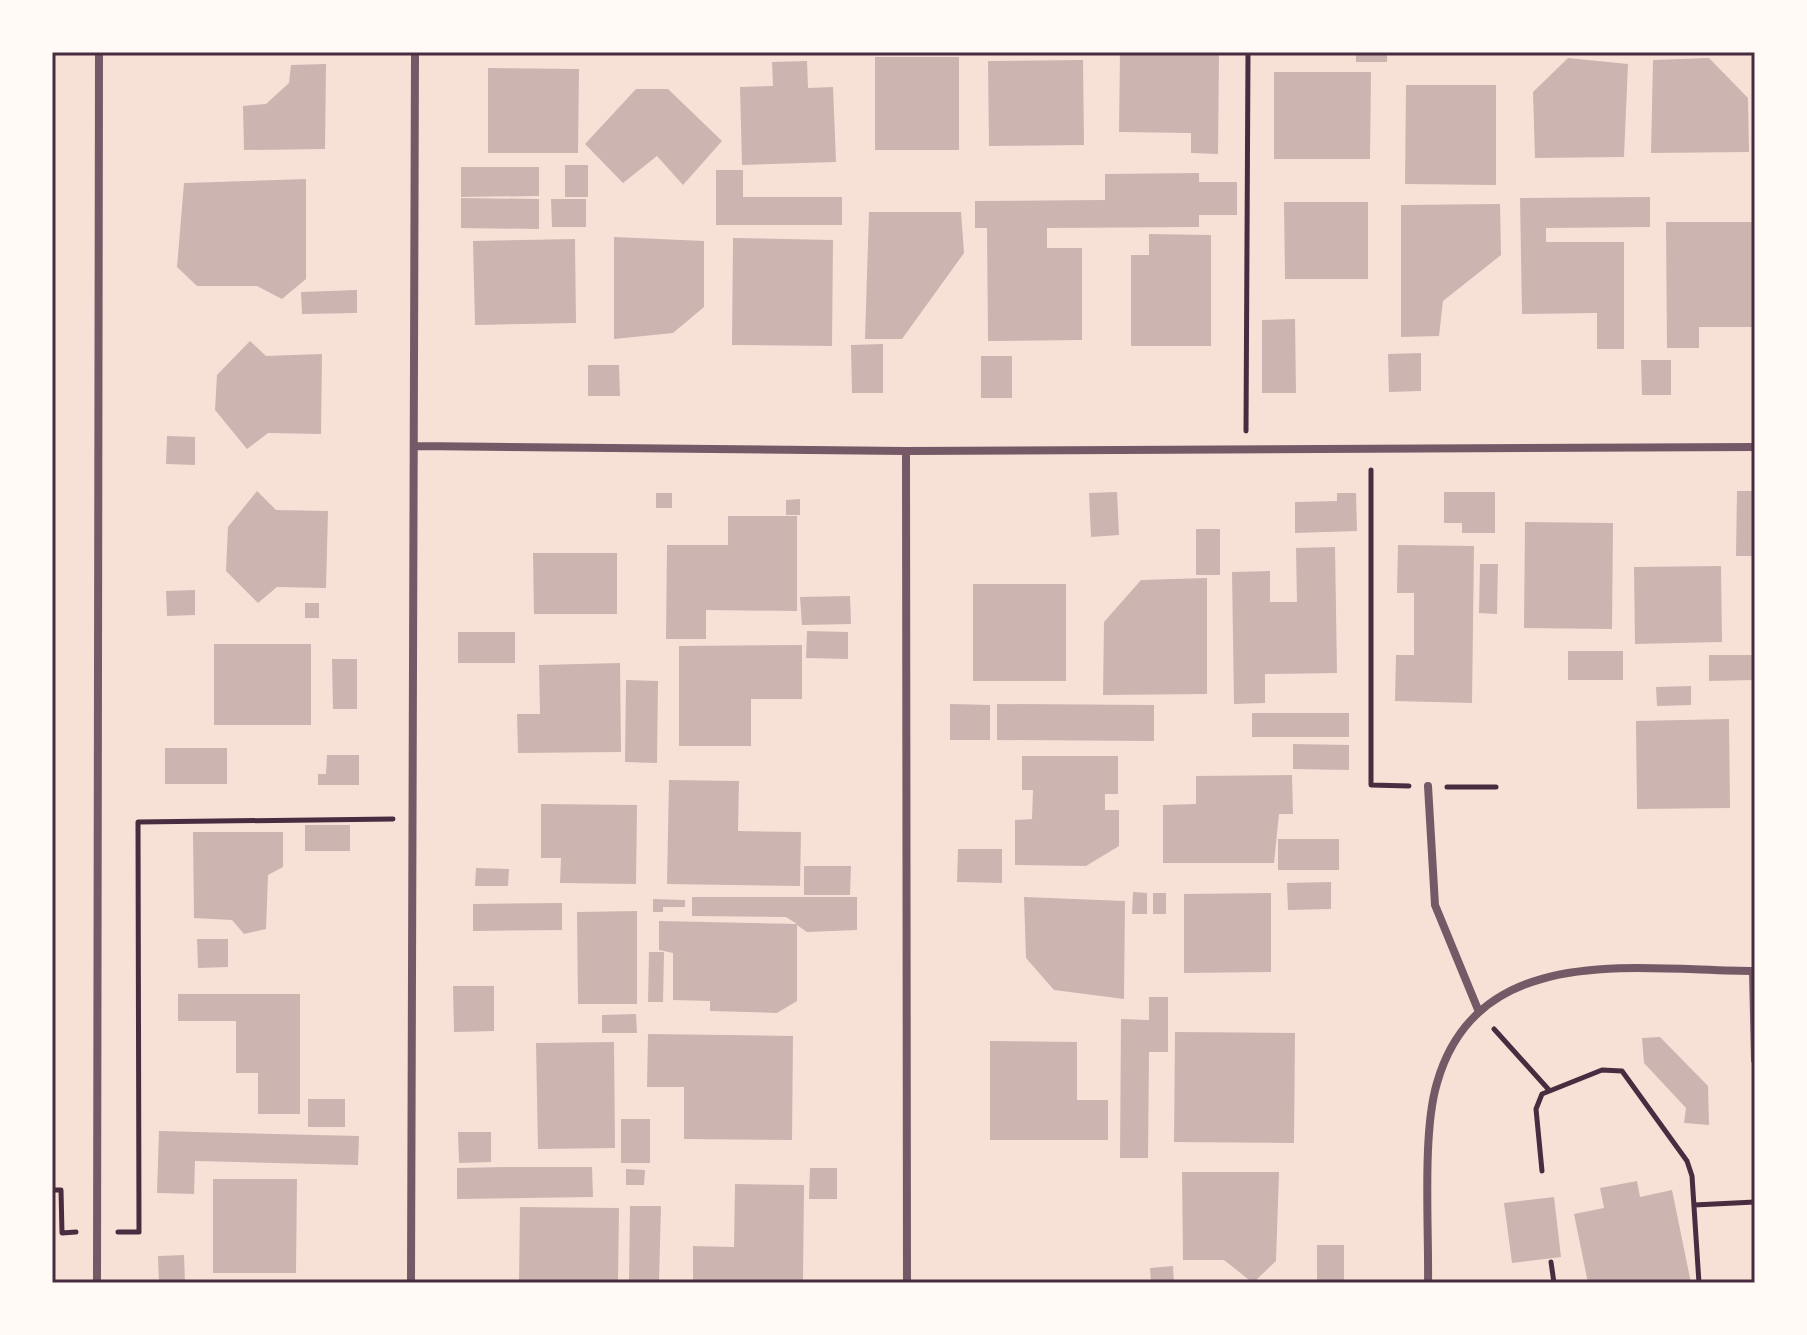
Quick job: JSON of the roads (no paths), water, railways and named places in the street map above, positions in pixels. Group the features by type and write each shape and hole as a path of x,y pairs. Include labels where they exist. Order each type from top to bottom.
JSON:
{"street":[{"path":"97,1283 99,52"},
{"path":"411,1283 417,446 415,52"},
{"path":"417,446 906,451 1755,447"},
{"path":"906,451 907,1283"},
{"path":"1428,786 1435,905 1479,1012"},
{"path":"1428,1283 1431,1125 1436,1084 1453,1045 1479,1012 1513,987 1552,973 1754,971 1755,1060"}]}
